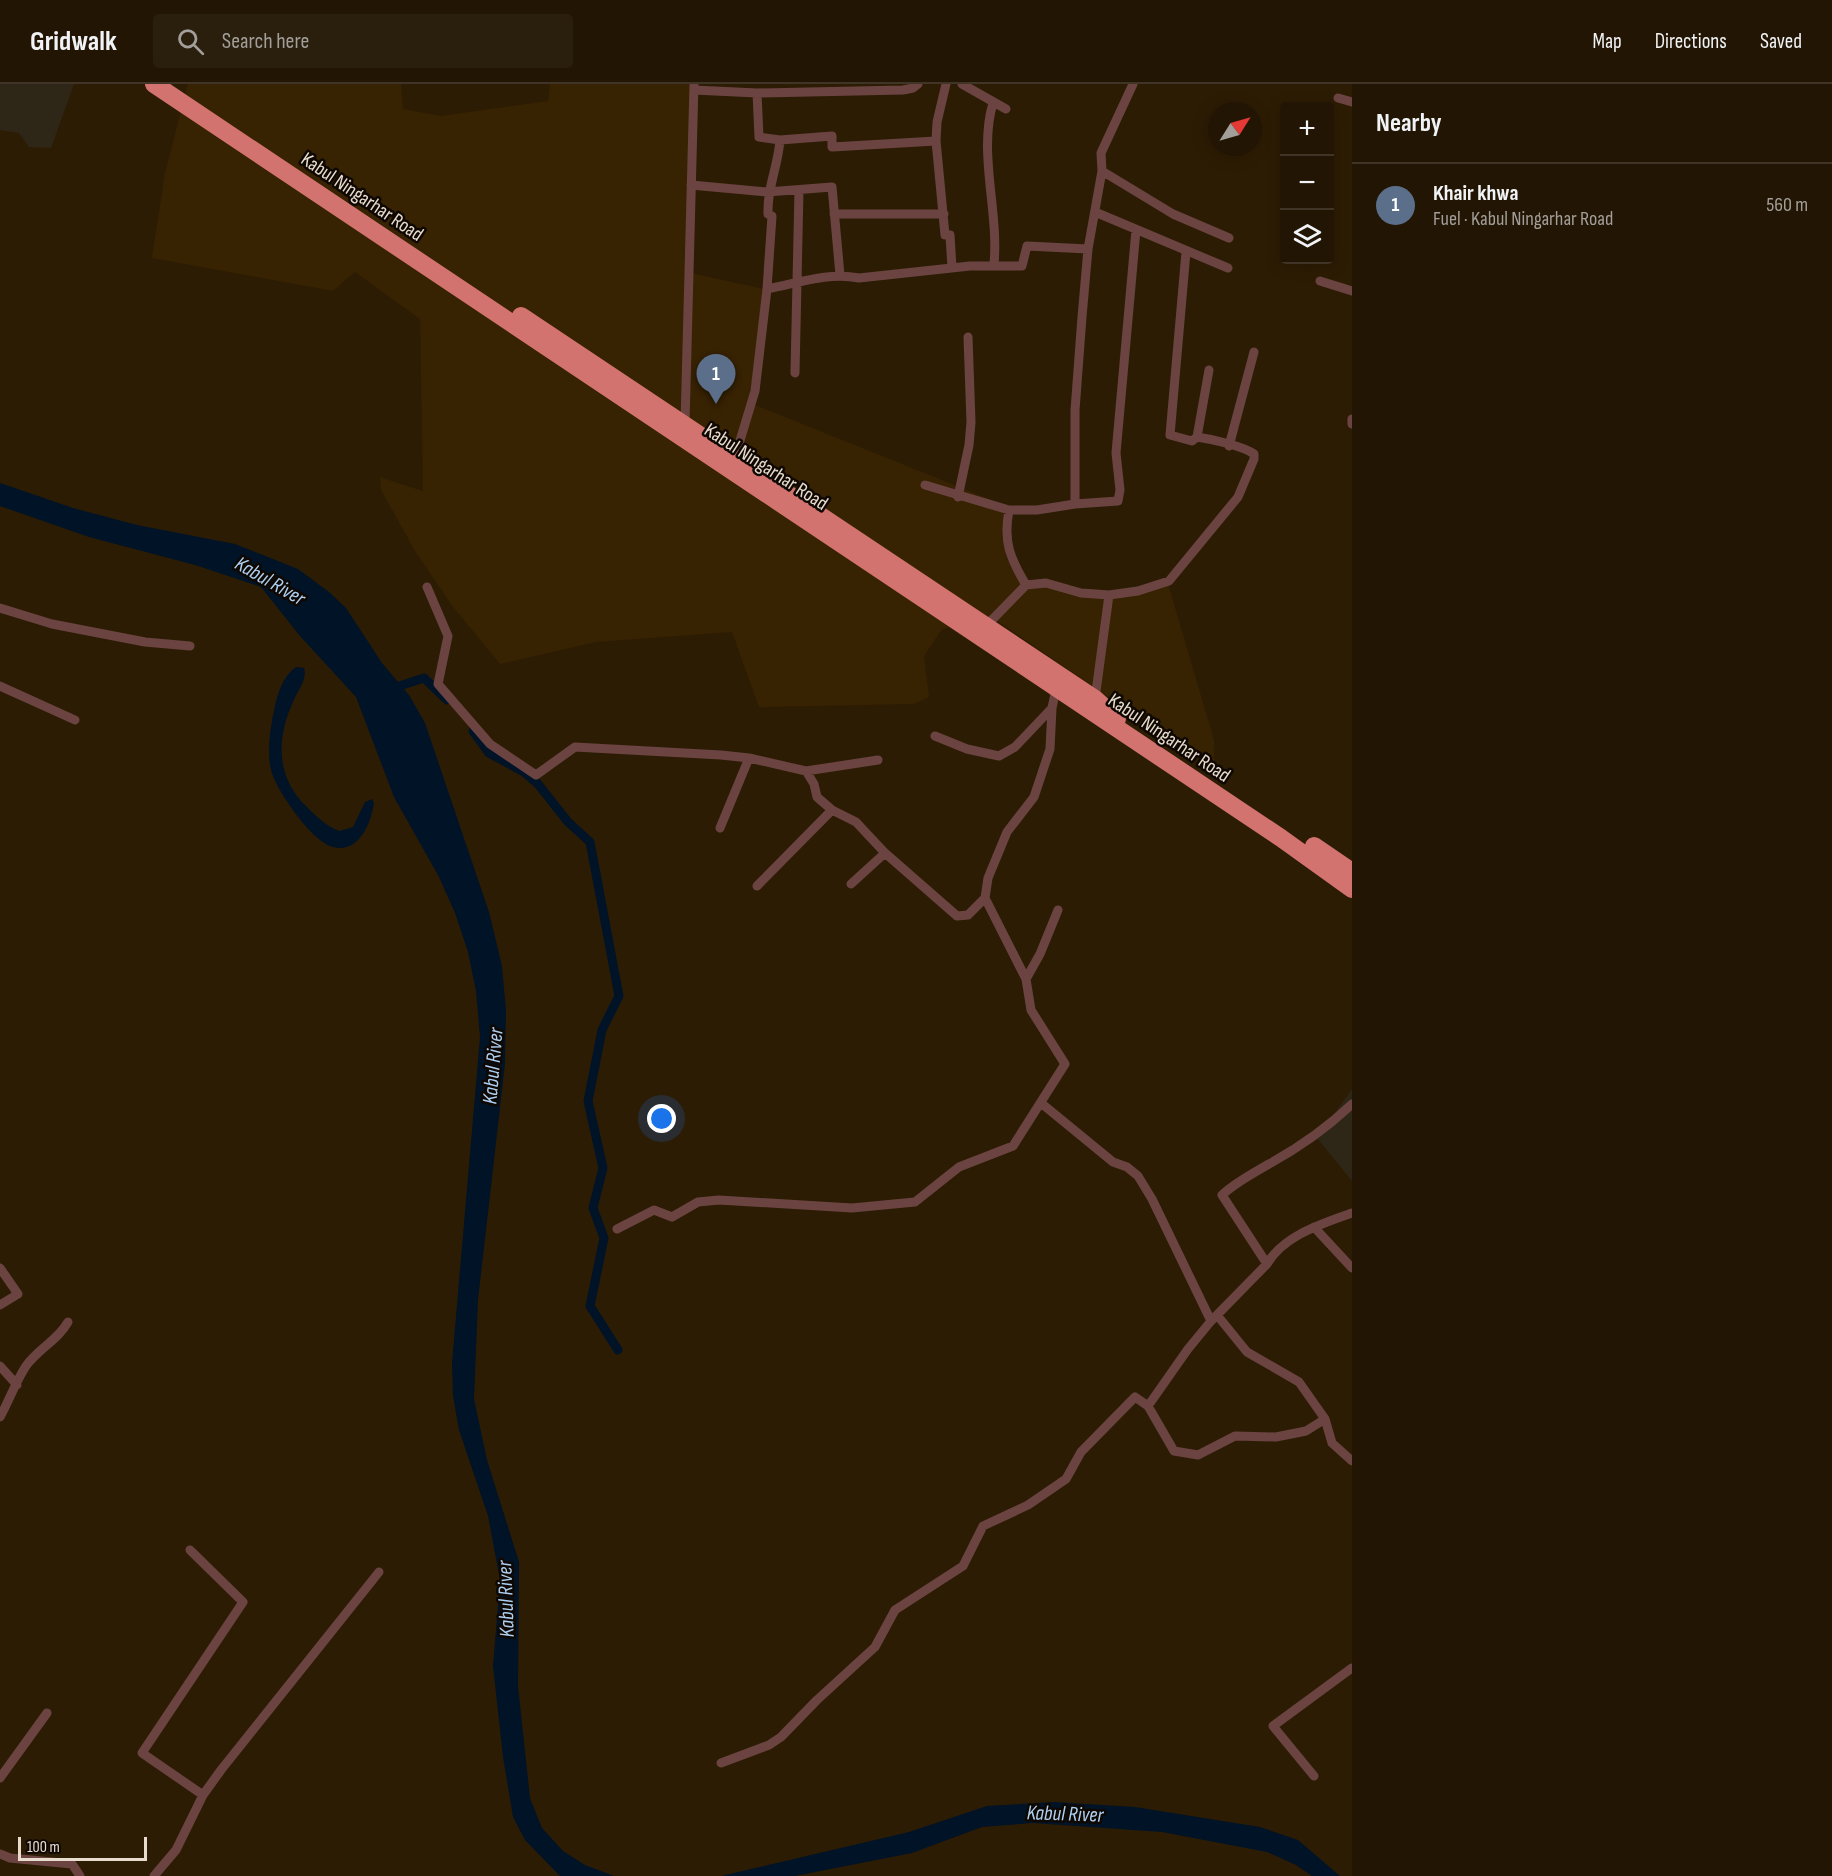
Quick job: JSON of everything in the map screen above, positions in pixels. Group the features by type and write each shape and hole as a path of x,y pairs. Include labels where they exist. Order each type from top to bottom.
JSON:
{"highway":[{"name":"Kabul Ningarhar Road","path":"154,84 1281,838 1352,889"},
{"name":"Kabul Ningarhar Road","path":"176,84 269,149 685,423 1095,699 1123,724 1352,872"}],"street":[{"path":"685,423 694,87 758,93 903,90 913,88 918,84"},
{"path":"946,84 937,122 936,141 945,235 951,235 952,268"},
{"path":"962,84 1006,109"},
{"path":"1076,504 1076,410 1088,249 1102,171 1101,153 1133,84"},
{"path":"758,93 759,137 780,140 832,136 832,147 936,141"},
{"path":"1338,98 1352,102"},
{"path":"993,103 987,123 996,236 994,264"},
{"path":"735,457 755,391 767,290 772,216 768,214 767,192 778,161 780,140"},
{"path":"1102,171 1173,214 1229,238"},
{"path":"691,185 767,192 832,188 840,274"},
{"path":"795,374 799,190"},
{"path":"1095,212 1228,268"},
{"path":"834,214 944,214"},
{"path":"925,485 958,497 1009,510 1037,510 1119,501 1116,453 1136,230"},
{"path":"767,290 840,274 859,278 994,264 1022,266 1027,246 1088,249"},
{"path":"1186,252 1170,435 1192,441 1197,437 1209,370"},
{"path":"1320,281 1352,291"},
{"path":"958,497 969,445 971,422 968,338"},
{"path":"1229,446 1254,352"},
{"path":"986,626 1026,585 1046,583 1081,593 1109,595 1138,591 1169,581 1238,497 1254,459 1254,454 1248,450 1197,437"},
{"path":"1009,510 1006,526 1009,556 1026,585"},
{"path":"427,587 448,636 438,684 490,744 536,775 575,747 748,758 806,771 878,760"},
{"path":"1095,699 1109,595"},
{"path":"0,608 52,624 145,642 190,646"},
{"path":"0,686 75,720"},
{"path":"617,1229 654,1210 672,1217 698,1202 719,1200 852,1208 915,1202 959,1167 1013,1146 1065,1064 1031,1010 1026,980 985,898 988,878 1007,832 1034,797 1050,749 1052,708 1056,689"},
{"path":"935,736 968,749 999,756 1015,747 1052,708"},
{"path":"720,828 748,758"},
{"path":"806,771 814,784 817,797 832,810 856,822 885,853 957,916 968,915 985,898"},
{"path":"757,886 832,810"},
{"path":"851,884 885,853"},
{"path":"1026,980 1040,954 1058,910"},
{"path":"1041,1103 1113,1162 1127,1167 1138,1176 1214,1318 1247,1352 1299,1382 1324,1419 1332,1443 1352,1461"},
{"path":"1267,1264 1222,1195 1237,1182 1270,1164 1314,1134 1352,1104"},
{"path":"1148,1406 1188,1349 1214,1318 1267,1264 1275,1250 1314,1227 1352,1213"},
{"path":"1314,1227 1352,1268"},
{"path":"0,1268 18,1294 0,1305"},
{"path":"0,1417 25,1368 49,1341 61,1333 68,1322"},
{"path":"0,1365 17,1385"},
{"path":"721,1763 769,1745 781,1737 817,1700 875,1647 895,1610 963,1566 983,1526 1028,1505 1066,1479 1080,1452 1135,1397 1148,1406 1174,1451 1198,1455 1235,1436 1276,1437 1306,1431 1324,1419"},
{"path":"190,1551 243,1602 142,1753 203,1795"},
{"path":"154,1876 176,1850 203,1795 309,1656 379,1572"},
{"path":"1314,1776 1273,1726 1351,1669"},
{"path":"0,1778 46,1713"},
{"path":"0,1854 10,1858 72,1864 80,1876"}],"shaded area":[{"path":"0,84 74,84 51,148 29,147 19,133 0,130"},
{"path":"188,84 401,84 403,109 441,116 548,101 550,84 697,84 687,272 764,289 755,405 1004,505 1006,558 1027,583 1109,595 1167,580 1214,740 1214,769 993,618 942,629 924,656 929,697 914,704 759,707 732,632 596,642 500,664 453,607 415,551 381,490 380,477 423,491 420,319 355,272 333,291 152,258 165,173"},
{"path":"1352,1089 1352,1181 1317,1138"}],"water":[{"name":"Kabul River","path":"0,483 73,508 137,525 235,544 298,569 346,608 382,663 409,695 425,723 489,912 502,966 506,1011 505,1064 478,1300 474,1399 487,1460 519,1562 518,1686 530,1798 542,1828 563,1851 585,1865 614,1876 560,1876 525,1840 513,1817 503,1757 493,1666 500,1580 488,1516 459,1430 453,1396 452,1363 480,1037 476,991 468,952 455,913 439,877 394,797 356,697 300,636 261,587 195,565 89,537 0,506"},
{"path":"296,667 304,668 305,677 287,716 282,744 284,771 289,784 307,807 326,824 340,831 353,827 365,802 372,799 374,803 367,828 350,846 333,847 315,836 287,802 271,770 269,756 275,705 284,681"},
{"name":"Kabul River","path":"1054,1802 1135,1807 1260,1827 1298,1840 1340,1876 1312,1876 1296,1865 1267,1852 1162,1832 1033,1823 982,1827 912,1853 795,1876 721,1876 909,1832 987,1806"}],"waterway":[{"path":"390,689 424,678 447,700"},
{"path":"473,731 489,753 524,772 538,784 568,822 590,842 619,996 602,1030 588,1101 603,1168 593,1208 604,1238 590,1306 618,1350"}],"place":[{"name":"Khair khwa","path":"716,404"}]}
